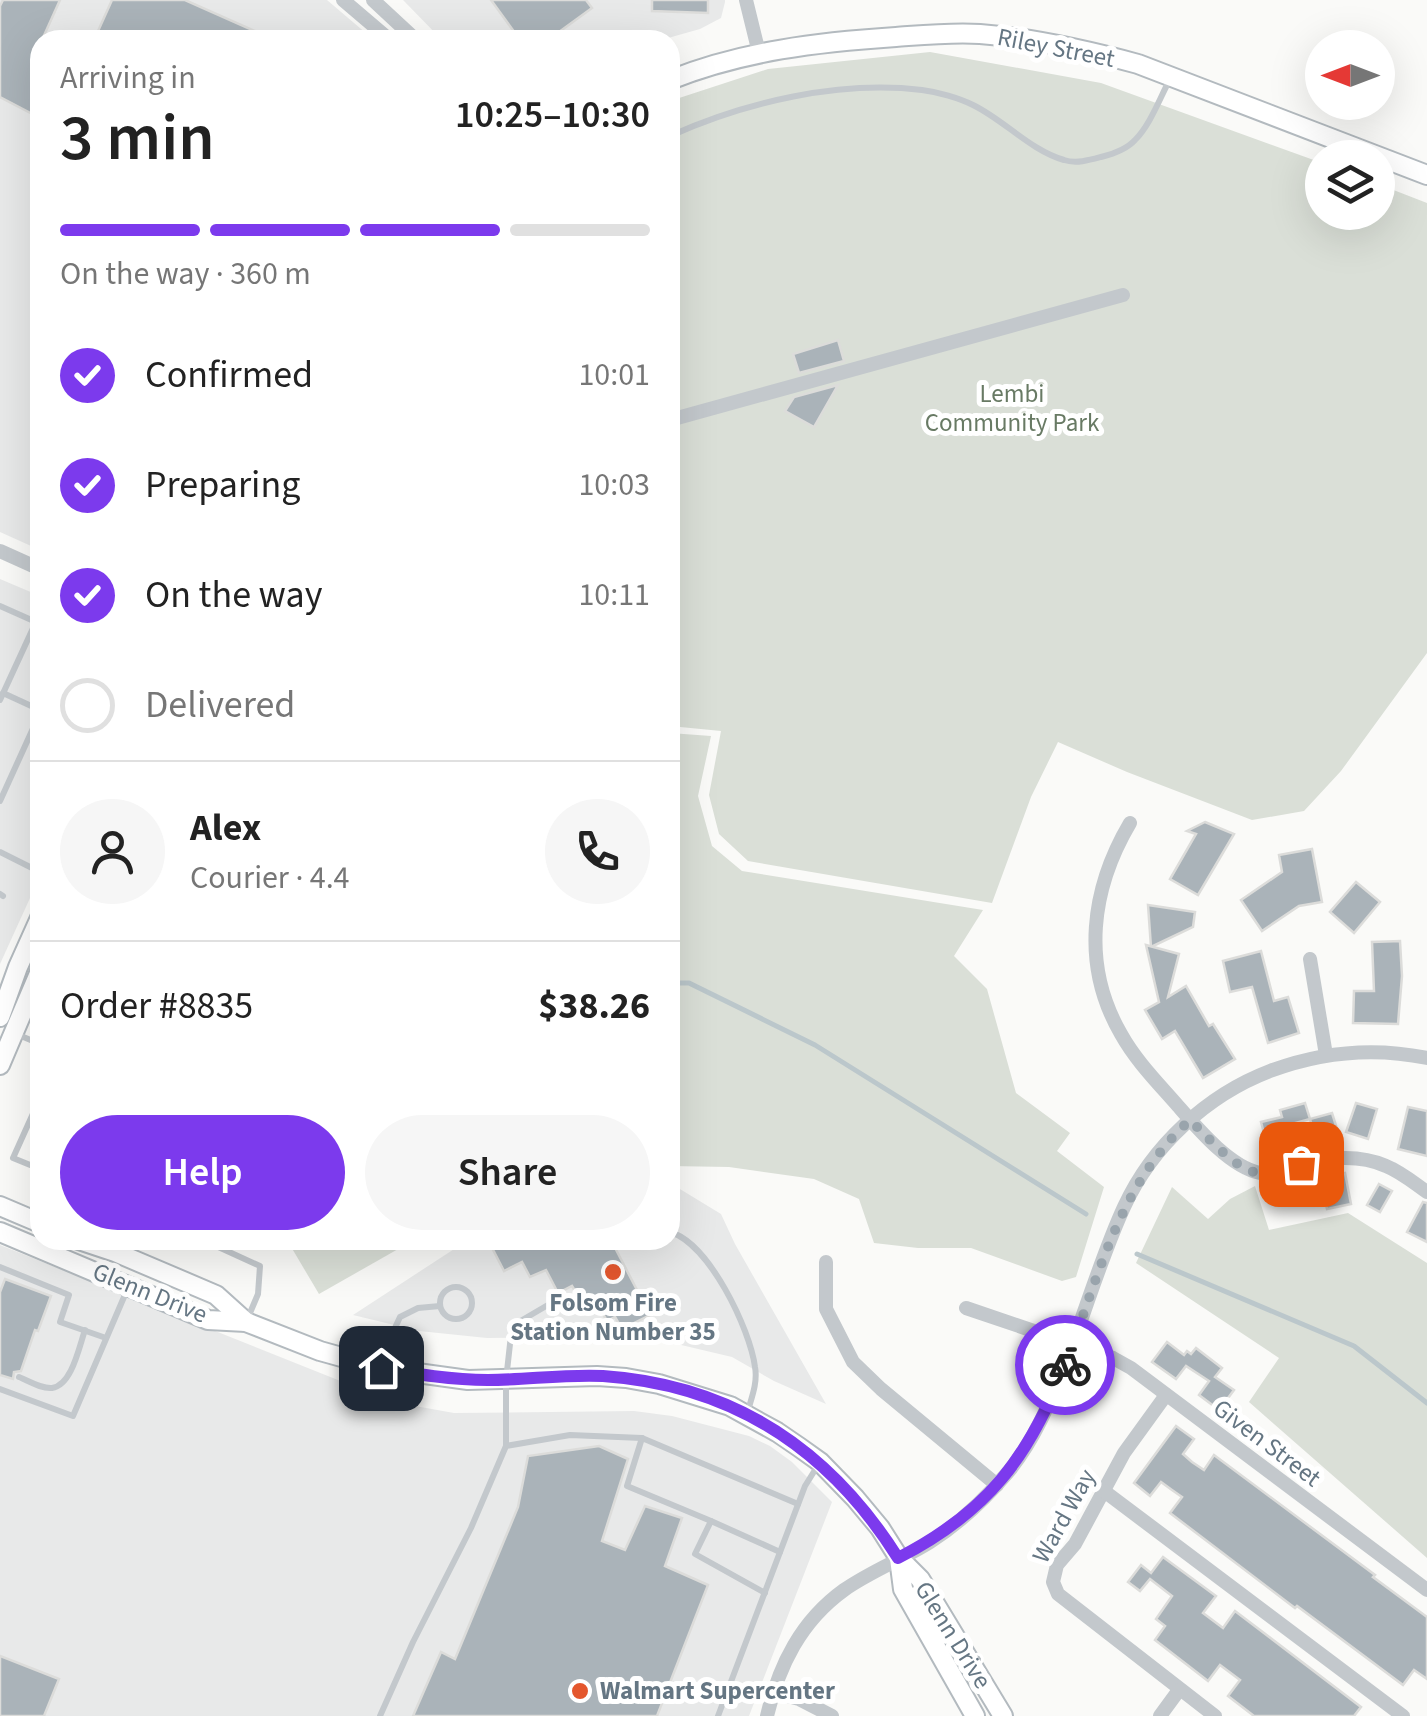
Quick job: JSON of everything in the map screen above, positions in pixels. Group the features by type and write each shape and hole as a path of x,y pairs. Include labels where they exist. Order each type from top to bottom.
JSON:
{"street":[{"path":"343,0 378,30"},
{"path":"373,0 405,30"},
{"path":"746,0 758,53"},
{"name":"Riley Street","path":"680,77 758,53 854,40 977,34 1040,41 1172,76 1427,174"},
{"path":"680,417 1123,295"},
{"path":"0,551 30,564"},
{"path":"1130,822 1116,846 1098,899 1096,954 1108,1008 1136,1057 1190,1120 1237,1164 1250,1171 1260,1173 1346,1157 1386,1166 1427,1192"},
{"path":"0,1017 30,940"},
{"path":"1310,959 1326,1055"},
{"path":"0,1065 30,995"},
{"path":"767,1716 782,1665 808,1623 826,1604 846,1588 930,1542 971,1510 997,1485 1030,1441 1045,1414 1124,1208 1153,1159 1190,1120 1260,1075 1287,1065 1326,1055 1367,1052 1427,1058"},
{"path":"0,1206 30,1219"},
{"name":"Glenn Drive","path":"0,1232 30,1244"},
{"name":"Glenn Drive","path":"44,1250 208,1320 246,1322 320,1352 381,1368 468,1380 626,1378 699,1395 746,1415 778,1432 838,1479 898,1558 920,1579 1003,1716"},
{"name":"Glenn Drive","path":"125,1250 216,1295 246,1322"},
{"path":"826,1262 826,1309 853,1362 997,1485"},
{"path":"129,1285 136,1280 146,1282 190,1299 216,1295"},
{"name":"Given Street","path":"966,1308 1113,1358 1130,1368 1427,1590"},
{"name":"Ward Way","path":"1166,1395 1124,1453 1075,1544 1056,1565 1053,1582 1058,1594 1215,1716"},
{"path":"1104,1492 1403,1716"},
{"name":"Glenn Drive","path":"898,1558 902,1589 975,1716"},
{"path":"1160,1716 1179,1690"},
{"path":"773,1692 799,1699 832,1716"}],"lane":[{"path":"680,131 793,96 867,86 926,90 972,104 1066,161 1084,161 1106,156 1137,139 1172,76"},
{"path":"0,606 30,619"},
{"path":"30,635 2,697 30,708"},
{"path":"0,800 30,734"},
{"path":"0,852 30,867"},
{"path":"14,1033 30,1040"},
{"path":"30,1120 13,1158 30,1165"},
{"path":"680,1234 710,1263 746,1332 756,1370 746,1415"},
{"path":"226,1250 260,1266 258,1294 246,1322"},
{"path":"0,1267 70,1295 60,1322 106,1338"},
{"path":"0,1389 73,1416 129,1285"},
{"path":"454,1286 465,1289 472,1298 471,1309 459,1318 449,1318 440,1306 444,1291 454,1286"},
{"path":"380,1716 506,1446 506,1380 512,1326 553,1302"},
{"path":"381,1368 400,1317 418,1308 440,1306"},
{"path":"19,1377 42,1387 54,1388 63,1382 85,1330"},
{"path":"506,1446 570,1435 642,1438 798,1504"},
{"path":"642,1438 626,1486 780,1552"},
{"path":"718,1716 805,1486 820,1462"},
{"path":"711,1521 695,1554 765,1593"}],"shaded area":[{"path":"0,0 327,0 362,30 30,30 30,546 0,532"},
{"path":"403,0 725,0 721,18 680,35 680,30 432,30"},
{"path":"0,579 30,592 30,898 0,964"},
{"path":"680,1189 721,1214 826,1404 732,1357 660,1340 487,1338 419,1331 353,1315 453,1250 680,1250"},
{"path":"0,1245 393,1402 454,1413 634,1411 672,1416 749,1436 770,1446 832,1502 749,1716 0,1716"}],"green space":[{"name":"Lembi Community Park","path":"930,52 1101,83 1305,157 1305,230 1395,230 1395,191 1427,203 1427,653 1341,771 1304,811 1252,820 1058,742 1031,797 992,903 748,861 719,834 709,795 721,731 680,727 680,98 768,69"},
{"path":"680,734 711,736 698,796 712,846 742,871 983,910 954,956 987,989 1016,1093 1070,1133 1057,1151 1104,1187 1076,1277 1062,1281 971,1248 874,1243 859,1199 814,1179 729,1167 680,1166"},
{"path":"1255,1186 1269,1230 1348,1213 1427,1263 1427,1558 1249,1402 1279,1358 1136,1263 1172,1187 1208,1219 1230,1199"},
{"path":"293,1250 396,1250 319,1294"}],"building":[{"path":"3,0 60,0 46,30 30,30 30,113 0,97"},
{"path":"112,0 185,0 252,30 98,30"},
{"path":"491,0 586,0 592,8 562,30 513,30"},
{"path":"652,0 708,0 708,13 652,11"},
{"path":"838,340 844,361 799,373 793,354"},
{"path":"838,385 814,427 785,411 794,397"},
{"path":"1205,822 1234,834 1198,895 1170,879 1196,834 1187,831"},
{"path":"1312,849 1322,902 1299,906 1262,931 1241,900 1282,872 1279,855"},
{"path":"1356,882 1380,902 1354,933 1330,912"},
{"path":"1148,905 1195,912 1193,927 1151,947"},
{"path":"1400,941 1398,1024 1353,1023 1354,991 1374,991 1372,942"},
{"path":"1146,945 1179,954 1168,997 1186,986 1209,1026 1213,1024 1235,1059 1203,1078 1175,1031 1162,1039 1145,1010 1159,1002"},
{"path":"1261,951 1274,1001 1288,997 1299,1033 1268,1043 1252,987 1230,992 1223,961"},
{"path":"1305,1103 1310,1119 1285,1126 1288,1143 1268,1148 1261,1122 1282,1117 1280,1110"},
{"path":"1356,1103 1377,1109 1368,1139 1346,1132"},
{"path":"1408,1107 1427,1111 1427,1156 1398,1149"},
{"path":"1332,1113 1338,1132 1316,1139 1310,1119"},
{"path":"1345,1173 1351,1204 1327,1209 1320,1178"},
{"path":"1379,1184 1392,1191 1380,1212 1367,1205"},
{"path":"1423,1202 1427,1203 1427,1242 1407,1232"},
{"path":"493,1250 616,1250 650,1315 622,1329 615,1317 607,1321 596,1302 585,1307 572,1286 558,1293 546,1270 530,1277 522,1262 504,1271"},
{"path":"5,1279 51,1296 21,1371 14,1372 13,1379 0,1375 0,1292"},
{"path":"1167,1342 1184,1355 1196,1348 1222,1368 1215,1377 1234,1390 1219,1410 1199,1395 1209,1381 1186,1366 1176,1379 1152,1362"},
{"path":"1176,1426 1194,1439 1183,1454 1192,1462 1204,1470 1214,1455 1427,1617 1427,1679 1414,1670 1403,1685 1170,1513 1182,1497 1161,1482 1150,1496 1134,1483"},
{"path":"599,1446 628,1459 602,1541 625,1550 645,1506 682,1518 665,1566 708,1585 657,1716 413,1716 441,1652 455,1659 518,1507 528,1456"},
{"path":"1163,1557 1216,1596 1203,1613 1223,1628 1235,1611 1361,1707 1354,1716 1254,1716 1228,1696 1240,1680 1220,1665 1208,1681 1155,1640 1165,1626 1156,1619 1172,1596 1150,1579 1140,1591 1128,1582 1141,1565 1151,1573"},
{"path":"0,1656 59,1679 44,1716 0,1716"}],"waterway":[{"path":"680,983 689,983 815,1045 1086,1214"},
{"path":"1137,1254 1354,1346 1427,1403"}],"way so far":[{"path":"1065,1365 1124,1208 1153,1159 1190,1120 1237,1164 1250,1171 1260,1173 1301,1164"}],"place":[{"name":"Folsom Fire Station Number 35","path":"613,1272"},
{"name":"Walmart Supercenter","path":"580,1691"}],"route":[{"path":"381,1368 468,1380 626,1378 660,1384 730,1406 778,1432 820,1462 880,1528 898,1558 930,1542 997,1485 1030,1441 1065,1365"}]}
